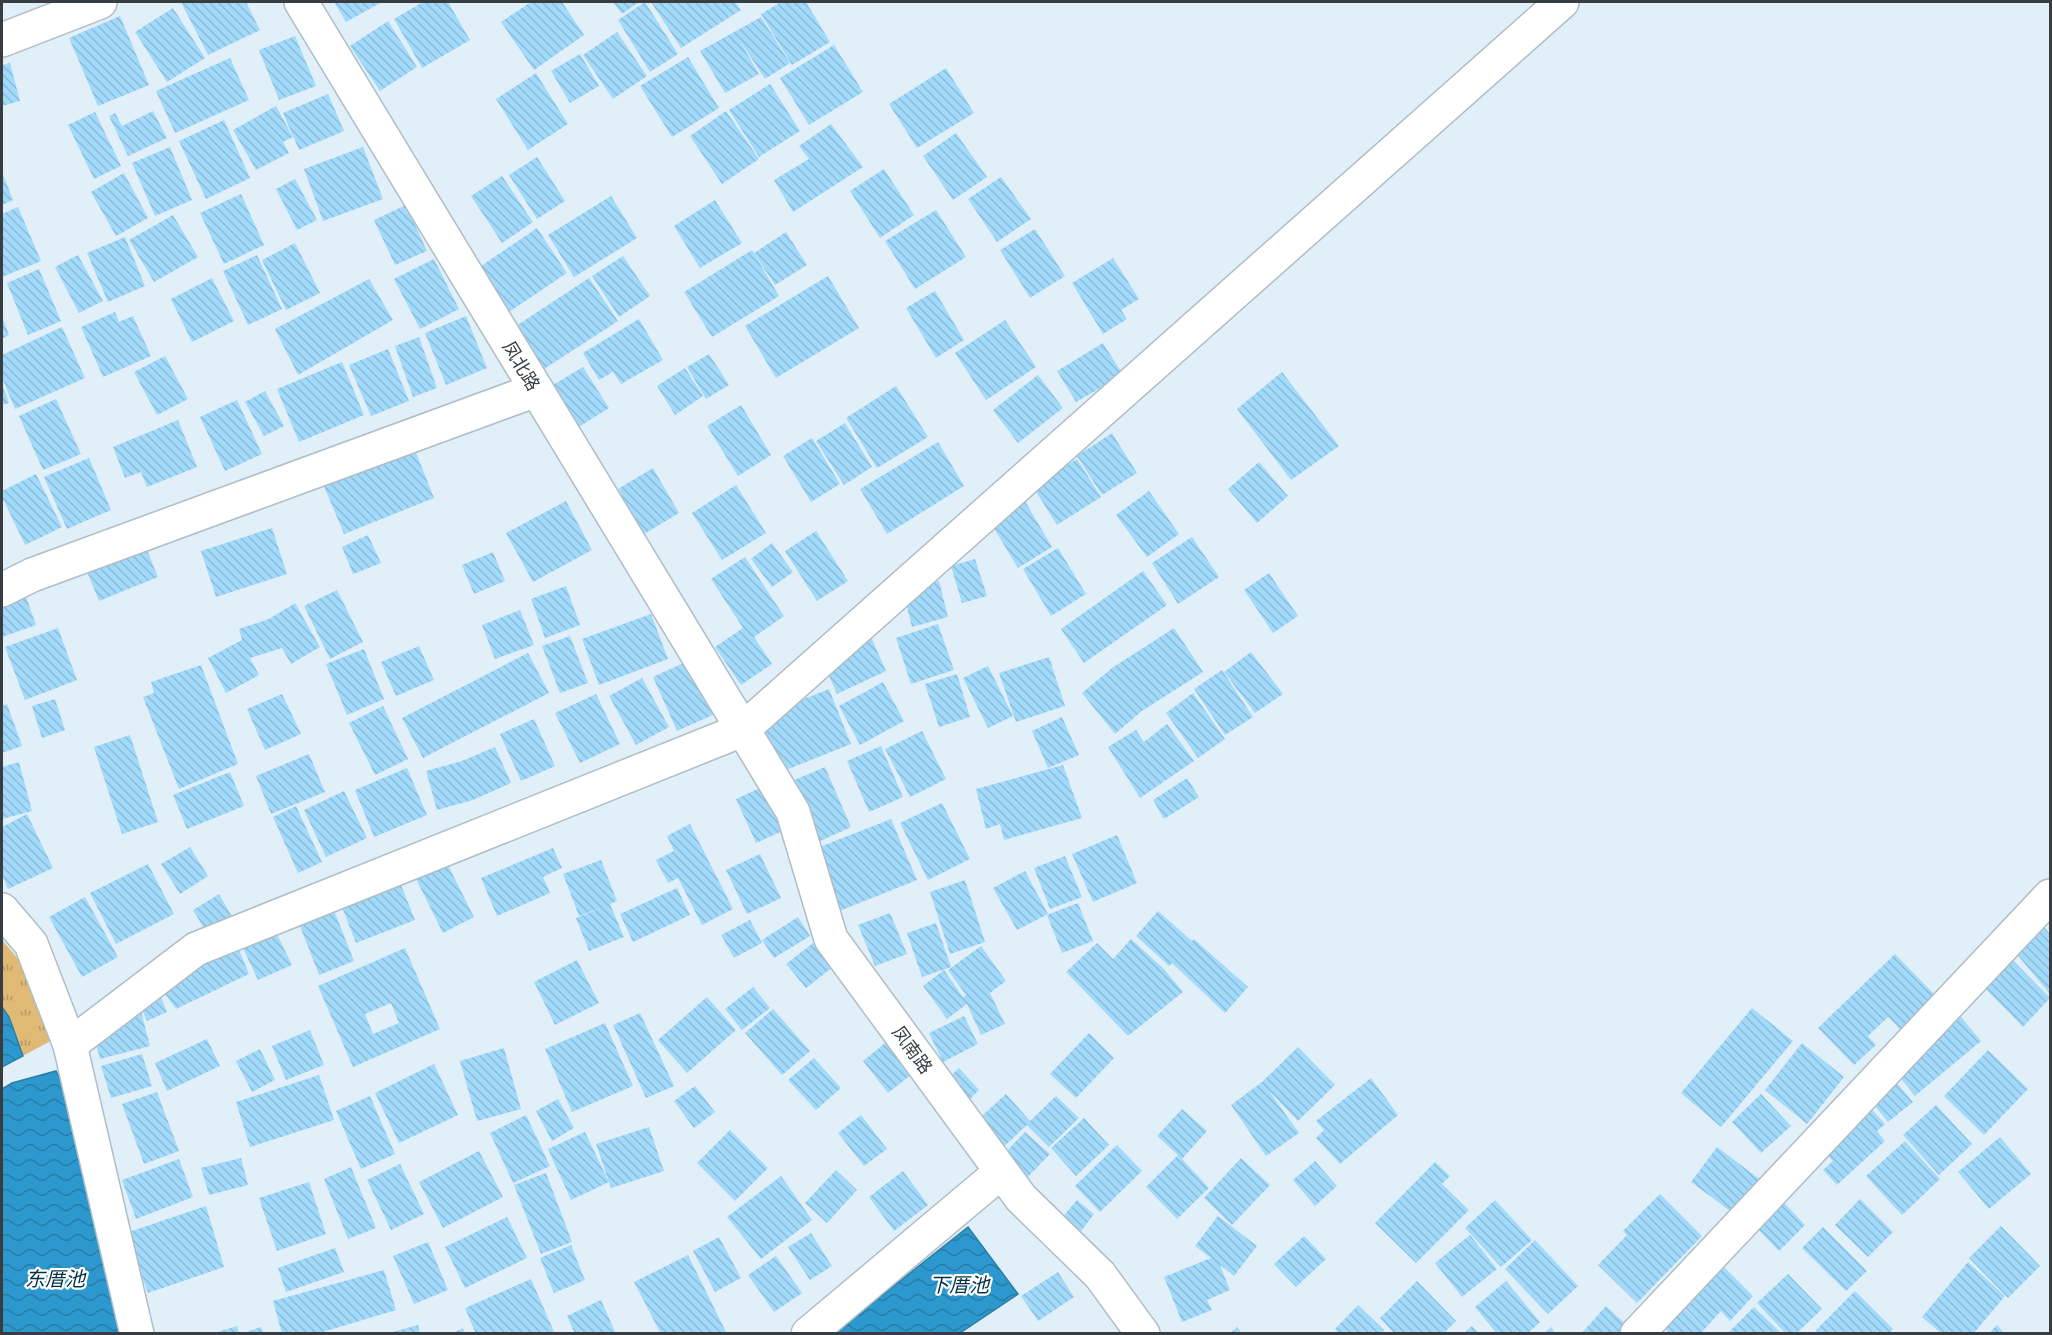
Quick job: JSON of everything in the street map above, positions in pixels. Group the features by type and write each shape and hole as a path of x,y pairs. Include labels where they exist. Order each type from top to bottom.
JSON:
{"street":[{"path":"2,40 100,2"},
{"name":"凤北路","path":"301,2 742,730"},
{"path":"70,1045 196,949 742,730 1562,2"},
{"path":"2,590 32,575 536,390"},
{"name":"凤南路","path":"742,730 793,812 831,939 1021,1198 1100,1275 1143,1334"},
{"path":"1637,1334 2050,896"},
{"path":"2,910 31,944 70,1045 137,1334"},
{"path":"807,1334 1001,1172"}],"green space":[{"path":"2,940 19,960 60,1036 2,1067"}],"water":[{"path":"2,1007 9,1017 23,1056 2,1067"},
{"name":"东厝池","path":"56,1071 69,1096 123,1333 2,1333 2,1089 12,1083"},
{"name":"下厝池","path":"968,1227 1018,1294 960,1333 833,1334"}],"building":[{"path":"181,2 246,2 260,30 208,55"},
{"path":"334,2 382,2 346,22"},
{"path":"423,2 448,2 470,40 422,68 394,19"},
{"path":"531,2 562,2 584,35 534,70 501,22"},
{"path":"613,2 639,2 622,14"},
{"path":"645,2 678,54 650,72 618,20"},
{"path":"651,2 735,2 741,10 681,48"},
{"path":"781,2 806,2 830,42 792,65 761,14"},
{"path":"173,8 205,58 167,82 135,32"},
{"path":"120,16 149,85 98,106 69,38"},
{"path":"761,17 790,63 765,79 737,36 759,74 725,93 700,51"},
{"path":"388,21 417,67 380,91 350,46"},
{"path":"617,32 647,76 613,99 583,55"},
{"path":"295,36 316,86 279,100 259,50"},
{"path":"834,45 863,92 809,125 780,78"},
{"path":"580,54 599,86 570,103 551,71"},
{"path":"688,57 719,108 672,137 640,86"},
{"path":"230,58 249,100 175,133 156,91"},
{"path":"10,63 20,101 2,106 2,65"},
{"path":"946,68 974,113 917,148 889,104"},
{"path":"536,73 568,124 528,150 496,99"},
{"path":"770,84 800,131 759,157 729,110"},
{"path":"328,94 344,131 299,150 283,113"},
{"path":"276,106 293,137 283,142 289,153 256,170 233,130"},
{"path":"153,111 167,138 128,156 109,116 115,113 122,126"},
{"path":"726,111 759,159 722,184 690,136"},
{"path":"95,112 121,166 94,179 68,125"},
{"path":"224,120 250,178 206,199 179,141"},
{"path":"831,124 863,167 793,212 774,180 809,159 799,146"},
{"path":"956,133 987,177 953,200 923,156"},
{"path":"170,147 192,200 155,216 132,163"},
{"path":"363,147 383,199 323,221 304,169"},
{"path":"537,157 565,201 537,219 509,175"},
{"path":"884,169 914,215 880,238 850,191"},
{"path":"2,172 13,200 2,205"},
{"path":"124,173 148,218 116,236 91,192"},
{"path":"502,176 533,222 502,243 471,196"},
{"path":"1001,177 1031,219 997,242 968,199"},
{"path":"295,179 317,220 297,230 276,189"},
{"path":"241,194 264,245 224,264 200,213"},
{"path":"611,196 637,238 574,277 548,235"},
{"path":"715,200 742,243 700,268 674,226"},
{"path":"406,205 427,251 395,265 374,220"},
{"path":"18,207 41,261 2,277 2,214"},
{"path":"936,210 966,257 915,289 885,241"},
{"path":"173,215 198,257 154,282 129,240"},
{"path":"537,228 567,273 509,312 478,268"},
{"path":"1035,229 1065,276 1030,298 1000,250"},
{"path":"786,232 807,265 775,285 754,253"},
{"path":"125,237 145,286 108,302 87,253"},
{"path":"295,243 320,293 286,310 262,260"},
{"path":"752,250 779,296 712,337 684,292"},
{"path":"78,255 103,301 79,313 55,267"},
{"path":"257,255 282,309 248,325 223,271"},
{"path":"623,256 650,296 619,317 592,276"},
{"path":"1113,258 1139,299 1121,310 1127,319 1103,334 1072,283"},
{"path":"434,259 459,309 420,329 394,279"},
{"path":"39,269 61,321 28,335 7,283"},
{"path":"828,276 859,328 776,378 745,326"},
{"path":"212,278 234,321 192,342 171,299"},
{"path":"589,278 618,321 541,371 513,328"},
{"path":"369,279 393,320 298,375 275,329"},
{"path":"935,291 964,340 936,358 906,308"},
{"path":"115,312 119,322 133,316 151,356 103,377 81,327"},
{"path":"2,316 9,335 2,339"},
{"path":"466,316 487,368 446,385 425,333"},
{"path":"639,319 663,360 621,384 613,372 599,380 583,353"},
{"path":"1005,320 1036,367 986,400 955,353"},
{"path":"62,327 85,378 15,409 2,378 2,355"},
{"path":"419,337 437,388 413,397 395,346"},
{"path":"1103,343 1123,375 1076,402 1057,371"},
{"path":"388,349 409,401 371,416 349,365"},
{"path":"709,354 729,385 706,399 687,367"},
{"path":"165,356 188,399 157,415 134,372"},
{"path":"342,362 364,415 299,442 277,389"},
{"path":"583,367 609,408 577,428 551,386"},
{"path":"685,368 703,396 675,415 657,386"},
{"path":"1282,372 1339,446 1291,480 1237,409"},
{"path":"1038,375 1063,408 1018,443 993,410"},
{"path":"2,384 9,403 2,405"},
{"path":"896,386 928,437 877,468 846,418"},
{"path":"265,391 284,426 264,436 245,402"},
{"path":"56,399 81,454 43,470 19,416"},
{"path":"237,400 262,454 225,471 200,417"},
{"path":"741,405 771,455 738,476 707,426"},
{"path":"178,420 197,467 147,487 141,472 125,478 113,447"},
{"path":"845,423 872,467 844,485 816,441"},
{"path":"1112,433 1137,473 1102,495 1077,456"},
{"path":"409,435 434,498 344,534 318,472"},
{"path":"812,438 840,484 811,502 783,456"},
{"path":"938,442 964,486 887,534 860,489"},
{"path":"89,458 111,510 67,529 44,477"},
{"path":"1077,459 1101,497 1057,525 1033,487"},
{"path":"1259,462 1288,496 1257,523 1228,489"},
{"path":"653,468 679,513 644,534 618,489"},
{"path":"36,474 62,527 25,545 2,497 2,491"},
{"path":"736,485 766,533 722,560 692,513"},
{"path":"1149,491 1179,534 1147,557 1116,515"},
{"path":"1022,496 1052,547 1018,568 987,517"},
{"path":"566,501 592,550 533,582 506,533"},
{"path":"137,525 158,577 99,601 78,549"},
{"path":"272,528 287,574 216,597 201,551"},
{"path":"816,531 848,581 817,601 785,551"},
{"path":"368,535 381,563 353,574 342,547"},
{"path":"1192,537 1219,577 1178,604 1152,563"},
{"path":"772,543 793,572 772,587 751,559"},
{"path":"1058,548 1086,594 1051,616 1023,569"},
{"path":"493,552 505,581 474,594 462,565"},
{"path":"745,557 784,616 754,637 772,664 741,685 715,647 743,628 711,579"},
{"path":"975,559 987,596 962,603 951,566"},
{"path":"1143,571 1167,605 1084,663 1061,629"},
{"path":"1269,573 1298,616 1273,633 1244,590"},
{"path":"19,577 36,625 2,637 2,584"},
{"path":"939,581 948,617 912,627 903,591"},
{"path":"566,586 580,625 545,638 531,599"},
{"path":"337,590 363,642 330,659 304,606"},
{"path":"295,603 320,647 291,664 282,648 250,658 259,675 226,693 208,658 242,640 239,629 269,619"},
{"path":"520,610 534,645 495,659 482,625"},
{"path":"651,614 668,659 599,685 582,639"},
{"path":"938,624 954,670 911,684 896,638"},
{"path":"58,628 77,680 25,700 5,647"},
{"path":"1174,628 1203,672 1142,711 1115,734 1082,693 1112,668"},
{"path":"570,636 588,683 560,693 542,646"},
{"path":"871,637 886,671 837,694 822,660"},
{"path":"419,646 434,680 396,696 381,662"},
{"path":"364,649 384,699 347,715 326,664"},
{"path":"1251,652 1283,694 1255,713 1224,672"},
{"path":"528,653 549,693 423,758 402,718"},
{"path":"1049,657 1065,706 1016,722 999,673"},
{"path":"690,660 715,714 677,731 653,677"},
{"path":"201,665 238,764 179,789 143,697 154,693 151,682"},
{"path":"988,666 1013,716 988,728 963,678"},
{"path":"1222,670 1253,717 1225,735 1194,689"},
{"path":"957,674 970,717 939,727 925,684"},
{"path":"642,678 669,727 636,745 609,696"},
{"path":"883,682 904,721 860,745 839,706"},
{"path":"829,689 851,744 781,772 759,717"},
{"path":"1193,693 1225,739 1198,758 1166,713"},
{"path":"282,694 301,734 265,750 247,709"},
{"path":"596,694 620,744 580,763 555,713"},
{"path":"55,699 65,730 42,738 32,706"},
{"path":"7,704 22,746 2,753 2,706"},
{"path":"383,706 408,759 375,775 349,723"},
{"path":"1062,717 1079,755 1048,768 1032,731"},
{"path":"534,719 555,766 521,781 500,734"},
{"path":"1167,724 1194,761 1140,798 1108,747 1136,730 1144,742"},
{"path":"922,731 946,779 910,797 885,749"},
{"path":"130,735 158,822 122,834 94,747"},
{"path":"881,746 903,797 869,812 847,761"},
{"path":"495,747 511,783 473,800 437,810 426,771 462,761"},
{"path":"309,754 325,792 271,814 256,776"},
{"path":"19,762 32,811 2,819 2,767"},
{"path":"1063,765 1082,818 1004,840 1000,824 986,829 976,789"},
{"path":"825,767 851,827 816,843 790,782"},
{"path":"407,768 427,815 374,837 355,790"},
{"path":"230,772 244,806 187,829 173,795"},
{"path":"1187,778 1199,797 1164,819 1153,800"},
{"path":"767,785 787,829 756,843 736,799"},
{"path":"344,791 367,838 326,857 304,810"},
{"path":"942,803 970,859 928,880 900,823"},
{"path":"296,806 322,862 298,873 273,817"},
{"path":"27,814 53,868 8,889 2,875 2,827"},
{"path":"891,819 917,880 827,916 802,854"},
{"path":"690,824 733,909 702,925 678,878 668,883 656,860 674,851 667,836"},
{"path":"1117,835 1137,883 1093,902 1072,854"},
{"path":"190,847 208,876 180,894 161,864"},
{"path":"439,847 474,917 443,933 408,863"},
{"path":"553,848 562,868 543,877 550,893 497,916 481,878"},
{"path":"760,854 781,898 747,914 726,870"},
{"path":"1065,856 1082,897 1050,909 1034,868"},
{"path":"601,860 617,901 610,904 624,937 589,951 576,918 606,906 579,916 563,874"},
{"path":"148,864 174,914 116,944 90,893"},
{"path":"1025,871 1048,914 1017,930 993,888"},
{"path":"397,875 415,920 356,943 338,897"},
{"path":"965,880 985,942 950,954 930,892"},
{"path":"677,888 690,915 633,942 620,914"},
{"path":"326,890 354,961 319,975 291,903"},
{"path":"219,894 234,920 208,935 193,910"},
{"path":"85,897 118,957 82,977 49,917"},
{"path":"1078,903 1093,941 1062,953 1047,915"},
{"path":"1158,911 1192,941 1194,939 1248,987 1225,1013 1172,963 1169,966 1136,936"},
{"path":"890,913 907,954 875,966 858,925"},
{"path":"798,917 810,936 774,958 762,940"},
{"path":"750,920 762,943 734,958 721,935"},
{"path":"2039,921 2050,934 2049,993 2010,946"},
{"path":"936,923 951,967 922,977 907,933"},
{"path":"272,924 292,965 258,980 239,940"},
{"path":"1131,939 1164,969 1183,992 1128,1036 1066,972 1097,943 1113,959"},
{"path":"235,940 249,974 176,1009 155,980"},
{"path":"813,943 833,967 806,988 786,964"},
{"path":"981,946 1006,981 990,993 1005,1024 981,1035 967,1004 947,1019 923,986 944,970 963,997 966,995 948,970"},
{"path":"405,948 440,1029 353,1067 318,986","holes":["391,1003 399,1023 373,1034 365,1014"]},
{"path":"2002,949 2050,998 2023,1027 1973,976"},
{"path":"1895,954 1935,995 1900,1029 1888,1017 1868,1036 1876,1045 1854,1065 1818,1028"},
{"path":"577,960 599,1003 555,1025 534,982"},
{"path":"153,978 167,1012 147,1021 132,987"},
{"path":"753,987 770,1008 742,1030 725,1009"},
{"path":"707,997 736,1030 687,1073 658,1040"},
{"path":"1950,1004 1981,1041 1915,1096 1884,1058"},
{"path":"1752,1008 1793,1041 1721,1127 1681,1093"},
{"path":"773,1009 810,1051 782,1075 745,1033"},
{"path":"141,1011 150,1046 100,1059 90,1023"},
{"path":"640,1013 674,1086 646,1098 613,1025"},
{"path":"964,1016 978,1044 943,1062 929,1033"},
{"path":"605,1023 633,1086 572,1112 545,1049"},
{"path":"310,1030 324,1065 286,1080 272,1046"},
{"path":"1089,1033 1114,1058 1076,1098 1050,1074"},
{"path":"207,1039 220,1066 167,1091 155,1063"},
{"path":"890,1039 916,1071 888,1093 863,1061"},
{"path":"1802,1043 1844,1077 1807,1124 1765,1090"},
{"path":"1298,1047 1335,1085 1298,1121 1269,1091 1299,1133 1266,1156 1231,1105 1262,1082"},
{"path":"504,1048 521,1109 477,1121 460,1061"},
{"path":"260,1049 275,1080 252,1092 236,1061"},
{"path":"1988,1050 2028,1089 1984,1135 1944,1096"},
{"path":"142,1054 152,1086 111,1098 101,1066"},
{"path":"814,1058 841,1088 816,1110 788,1080"},
{"path":"434,1064 458,1115 399,1143 375,1093"},
{"path":"959,1068 979,1090 963,1106 943,1083"},
{"path":"1885,1069 1913,1102 1888,1122 1861,1089"},
{"path":"319,1075 334,1120 250,1147 236,1102"},
{"path":"1371,1078 1398,1115 1340,1164 1316,1138 1324,1130 1316,1121"},
{"path":"695,1086 715,1112 694,1128 674,1101"},
{"path":"157,1092 179,1151 144,1164 122,1104"},
{"path":"1006,1094 1030,1121 1056,1096 1079,1118 1049,1147 1027,1125 998,1152 973,1124"},
{"path":"1761,1094 1791,1126 1761,1153 1732,1122"},
{"path":"1859,1095 1885,1124 1877,1131 1885,1141 1837,1185 1823,1170 1833,1161 1812,1137"},
{"path":"370,1096 395,1154 361,1169 336,1111"},
{"path":"558,1099 574,1128 552,1141 536,1111"},
{"path":"1936,1105 1972,1144 1939,1175 1903,1135"},
{"path":"1182,1109 1207,1131 1182,1159 1209,1188 1177,1219 1146,1187 1178,1155 1157,1136"},
{"path":"526,1115 550,1166 513,1183 490,1133"},
{"path":"861,1115 887,1149 864,1166 838,1133"},
{"path":"1084,1118 1109,1145 1076,1176 1051,1148"},
{"path":"649,1127 664,1171 611,1188 596,1144"},
{"path":"730,1130 768,1168 735,1201 697,1163"},
{"path":"585,1132 609,1182 571,1200 548,1149"},
{"path":"1025,1132 1050,1154 1024,1181 999,1159"},
{"path":"2000,1137 2031,1174 1989,1209 1958,1172"},
{"path":"1905,1141 1940,1179 1902,1215 1866,1176"},
{"path":"1117,1145 1142,1171 1100,1212 1075,1186"},
{"path":"1717,1147 1766,1184 1741,1219 1691,1182"},
{"path":"479,1151 503,1197 443,1228 419,1182"},
{"path":"241,1158 248,1185 209,1195 201,1168"},
{"path":"1241,1158 1270,1185 1232,1225 1204,1198"},
{"path":"179,1159 193,1197 136,1219 122,1180"},
{"path":"1315,1161 1337,1186 1315,1206 1293,1180"},
{"path":"1435,1162 1450,1176 1442,1184 1469,1210 1416,1263 1375,1223"},
{"path":"400,1164 424,1214 391,1230 367,1180"},
{"path":"351,1167 376,1228 348,1239 324,1179"},
{"path":"836,1170 857,1190 827,1223 805,1203"},
{"path":"903,1171 928,1205 894,1231 869,1197"},
{"path":"546,1173 572,1242 541,1254 514,1185"},
{"path":"781,1176 812,1220 761,1259 727,1217"},
{"path":"309,1182 326,1234 277,1251 259,1198"},
{"path":"1772,1190 1805,1225 1779,1251 1745,1216"},
{"path":"1660,1194 1702,1236 1637,1303 1598,1265 1627,1235 1623,1231"},
{"path":"1860,1199 1893,1232 1868,1257 1835,1225"},
{"path":"1077,1200 1094,1214 1078,1235 1060,1220"},
{"path":"1495,1200 1532,1240 1501,1267 1465,1228"},
{"path":"206,1206 224,1267 148,1293 126,1233"},
{"path":"1218,1216 1257,1246 1234,1276 1220,1265 1230,1290 1207,1300 1212,1310 1182,1322 1164,1277 1211,1258 1195,1246"},
{"path":"507,1217 527,1258 465,1288 445,1247"},
{"path":"2001,1226 2040,1266 2008,1298 1969,1258"},
{"path":"1823,1227 1867,1271 1846,1291 1802,1248"},
{"path":"811,1233 832,1266 810,1280 788,1247"},
{"path":"1470,1235 1497,1269 1462,1297 1435,1263"},
{"path":"1304,1236 1326,1259 1296,1287 1274,1264"},
{"path":"719,1237 741,1278 715,1292 693,1251"},
{"path":"1535,1240 1578,1286 1548,1314 1505,1269"},
{"path":"428,1242 448,1290 414,1304 393,1256"},
{"path":"571,1245 585,1280 554,1293 540,1258"},
{"path":"335,1248 344,1272 286,1292 278,1268"},
{"path":"1711,1254 1753,1296 1730,1321 1721,1311 1700,1334 1670,1334 1655,1318 1674,1299 1702,1325 1671,1294"},
{"path":"688,1255 727,1334 661,1334 634,1282"},
{"path":"776,1256 802,1293 774,1312 748,1275"},
{"path":"1968,1262 2005,1296 1973,1334 1942,1334 1922,1317"},
{"path":"384,1270 396,1310 316,1334 282,1334 273,1301"},
{"path":"1058,1272 1074,1297 1038,1321 1021,1296"},
{"path":"1788,1274 1822,1309 1796,1334 1786,1334 1757,1303"},
{"path":"531,1279 555,1334 476,1334 465,1308"},
{"path":"1417,1281 1456,1321 1443,1334 1395,1334 1380,1318"},
{"path":"1506,1281 1540,1322 1527,1334 1497,1334 1475,1307"},
{"path":"1855,1291 1893,1329 1889,1334 1819,1334 1816,1330"},
{"path":"601,1300 616,1334 575,1334 567,1316"},
{"path":"1358,1305 1384,1330 1382,1334 1339,1334 1335,1329"},
{"path":"1606,1306 1634,1332 1632,1334 1581,1334"},
{"path":"1754,1307 1782,1334 1727,1334"},
{"path":"418,1325 420,1334 389,1334 389,1333"},
{"path":"1997,1325 2005,1334 1988,1334"},
{"path":"237,1326 239,1334 214,1334 214,1333"},
{"path":"1472,1326 1479,1334 1463,1334"},
{"path":"261,1327 264,1334 243,1334 243,1333"},
{"path":"1237,1327 1242,1334 1229,1334"},
{"path":"1551,1327 1556,1334 1544,1334"},
{"path":"463,1328 465,1334 451,1334"}]}
